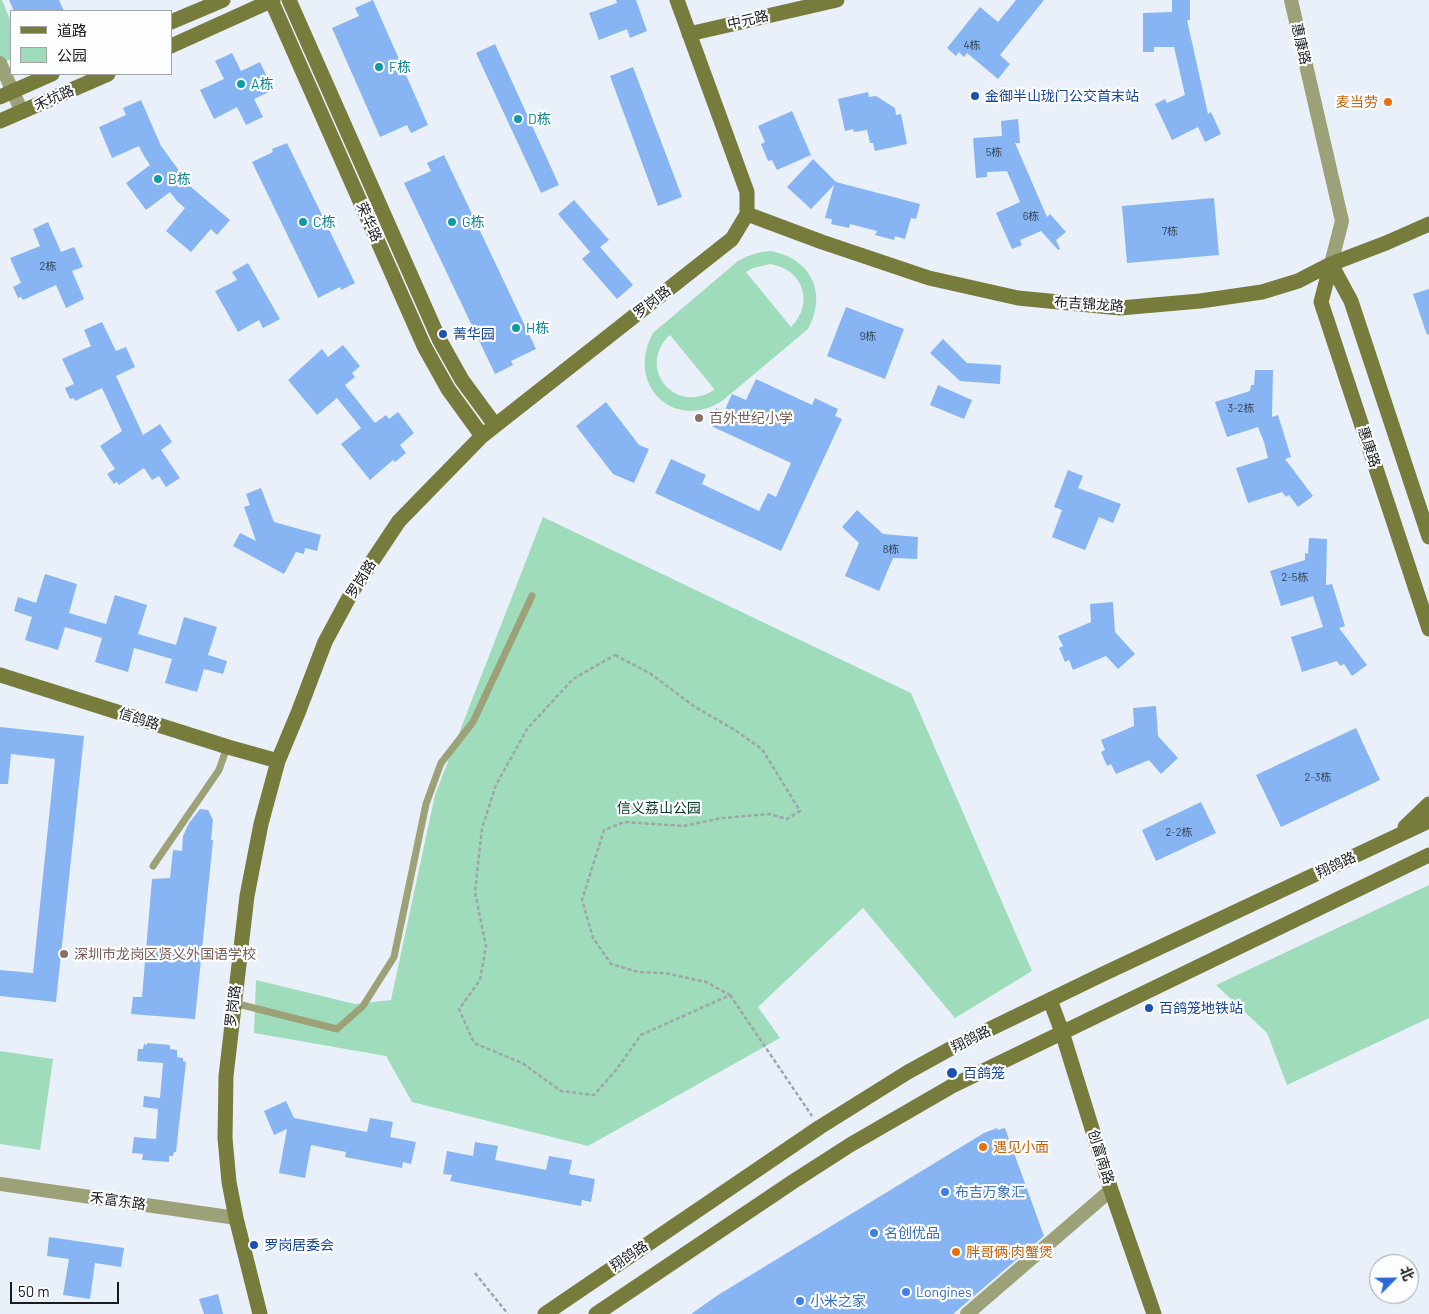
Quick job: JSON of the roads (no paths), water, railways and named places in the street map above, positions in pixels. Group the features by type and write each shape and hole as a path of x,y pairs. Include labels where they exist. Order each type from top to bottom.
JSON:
{"street":[{"path":"172,22 223,0"},
{"path":"172,46 272,0"},
{"name":"荣华路","path":"272,0 424,346 448,389 482,436"},
{"name":"荣华路","path":"289,0 439,339 462,380 495,425"},
{"path":"676,0 747,192 747,214"},
{"name":"中元路","path":"689,34 837,0"},
{"name":"惠康路","path":"1291,0 1342,221 1321,302 1429,629"},
{"path":"0,62 6,94 22,112"},
{"name":"禾坑路","path":"6,94 50,75"},
{"name":"禾坑路","path":"0,121 106,75"},
{"name":"罗岗路","path":"260,1314 229,1182 225,1138 226,1076 247,896 261,824 278,761 324,642 353,590 399,520 482,436 732,239 747,214"},
{"name":"布吉锦龙路","path":"747,214 822,242 929,278 1018,298 1120,308 1200,301 1262,292 1298,281 1331,264 1429,224"},
{"name":"惠康路","path":"1331,264 1351,301 1429,536"},
{"name":"信鸽路","path":"0,675 278,761"},
{"path":"1388,841 1429,804"},
{"name":"翔鸽路","path":"545,1314 820,1127 908,1072 957,1045 1050,1000 1429,821"},
{"path":"596,1314 794,1180 952,1086 1429,855"},
{"path":"1392,873 1429,864"},
{"name":"创富南路","path":"1050,1000 1062,1032 1111,1190 1154,1314"},
{"name":"禾富东路","path":"0,1184 236,1218"},
{"path":"966,1314 1111,1190"}],"lane":[{"path":"234,1002 337,1029 363,1006 394,957 426,804 441,763 472,722 532,596"},
{"path":"153,866 219,770 228,747"}],"place":[{"name":"F栋","path":"379,67"},
{"name":"A栋","path":"241,84"},
{"name":"金御半山珑门公交首末站","path":"975,96"},
{"name":"麦当劳","path":"1388,102"},
{"name":"D栋","path":"518,119"},
{"name":"B栋","path":"158,179"},
{"name":"C栋","path":"303,222"},
{"name":"G栋","path":"452,222"},
{"name":"H栋","path":"516,328"},
{"name":"菁华园","path":"443,334"},
{"name":"百外世纪小学","path":"699,418"},
{"name":"深圳市龙岗区贤义外国语学校","path":"64,954"},
{"name":"百鸽笼地铁站","path":"1149,1008"},
{"name":"百鸽笼","path":"952,1073"},
{"name":"遇见小面","path":"983,1147"},
{"name":"布吉万象汇","path":"945,1192"},
{"name":"名创优品","path":"874,1233"},
{"name":"罗岗居委会","path":"254,1245"},
{"name":"胖哥俩·肉蟹煲","path":"956,1252"},
{"name":"Longines","path":"906,1292"},
{"name":"小米之家","path":"800,1301"}],"park label":[{"name":"信义荔山公园","path":"659,808"}]}
